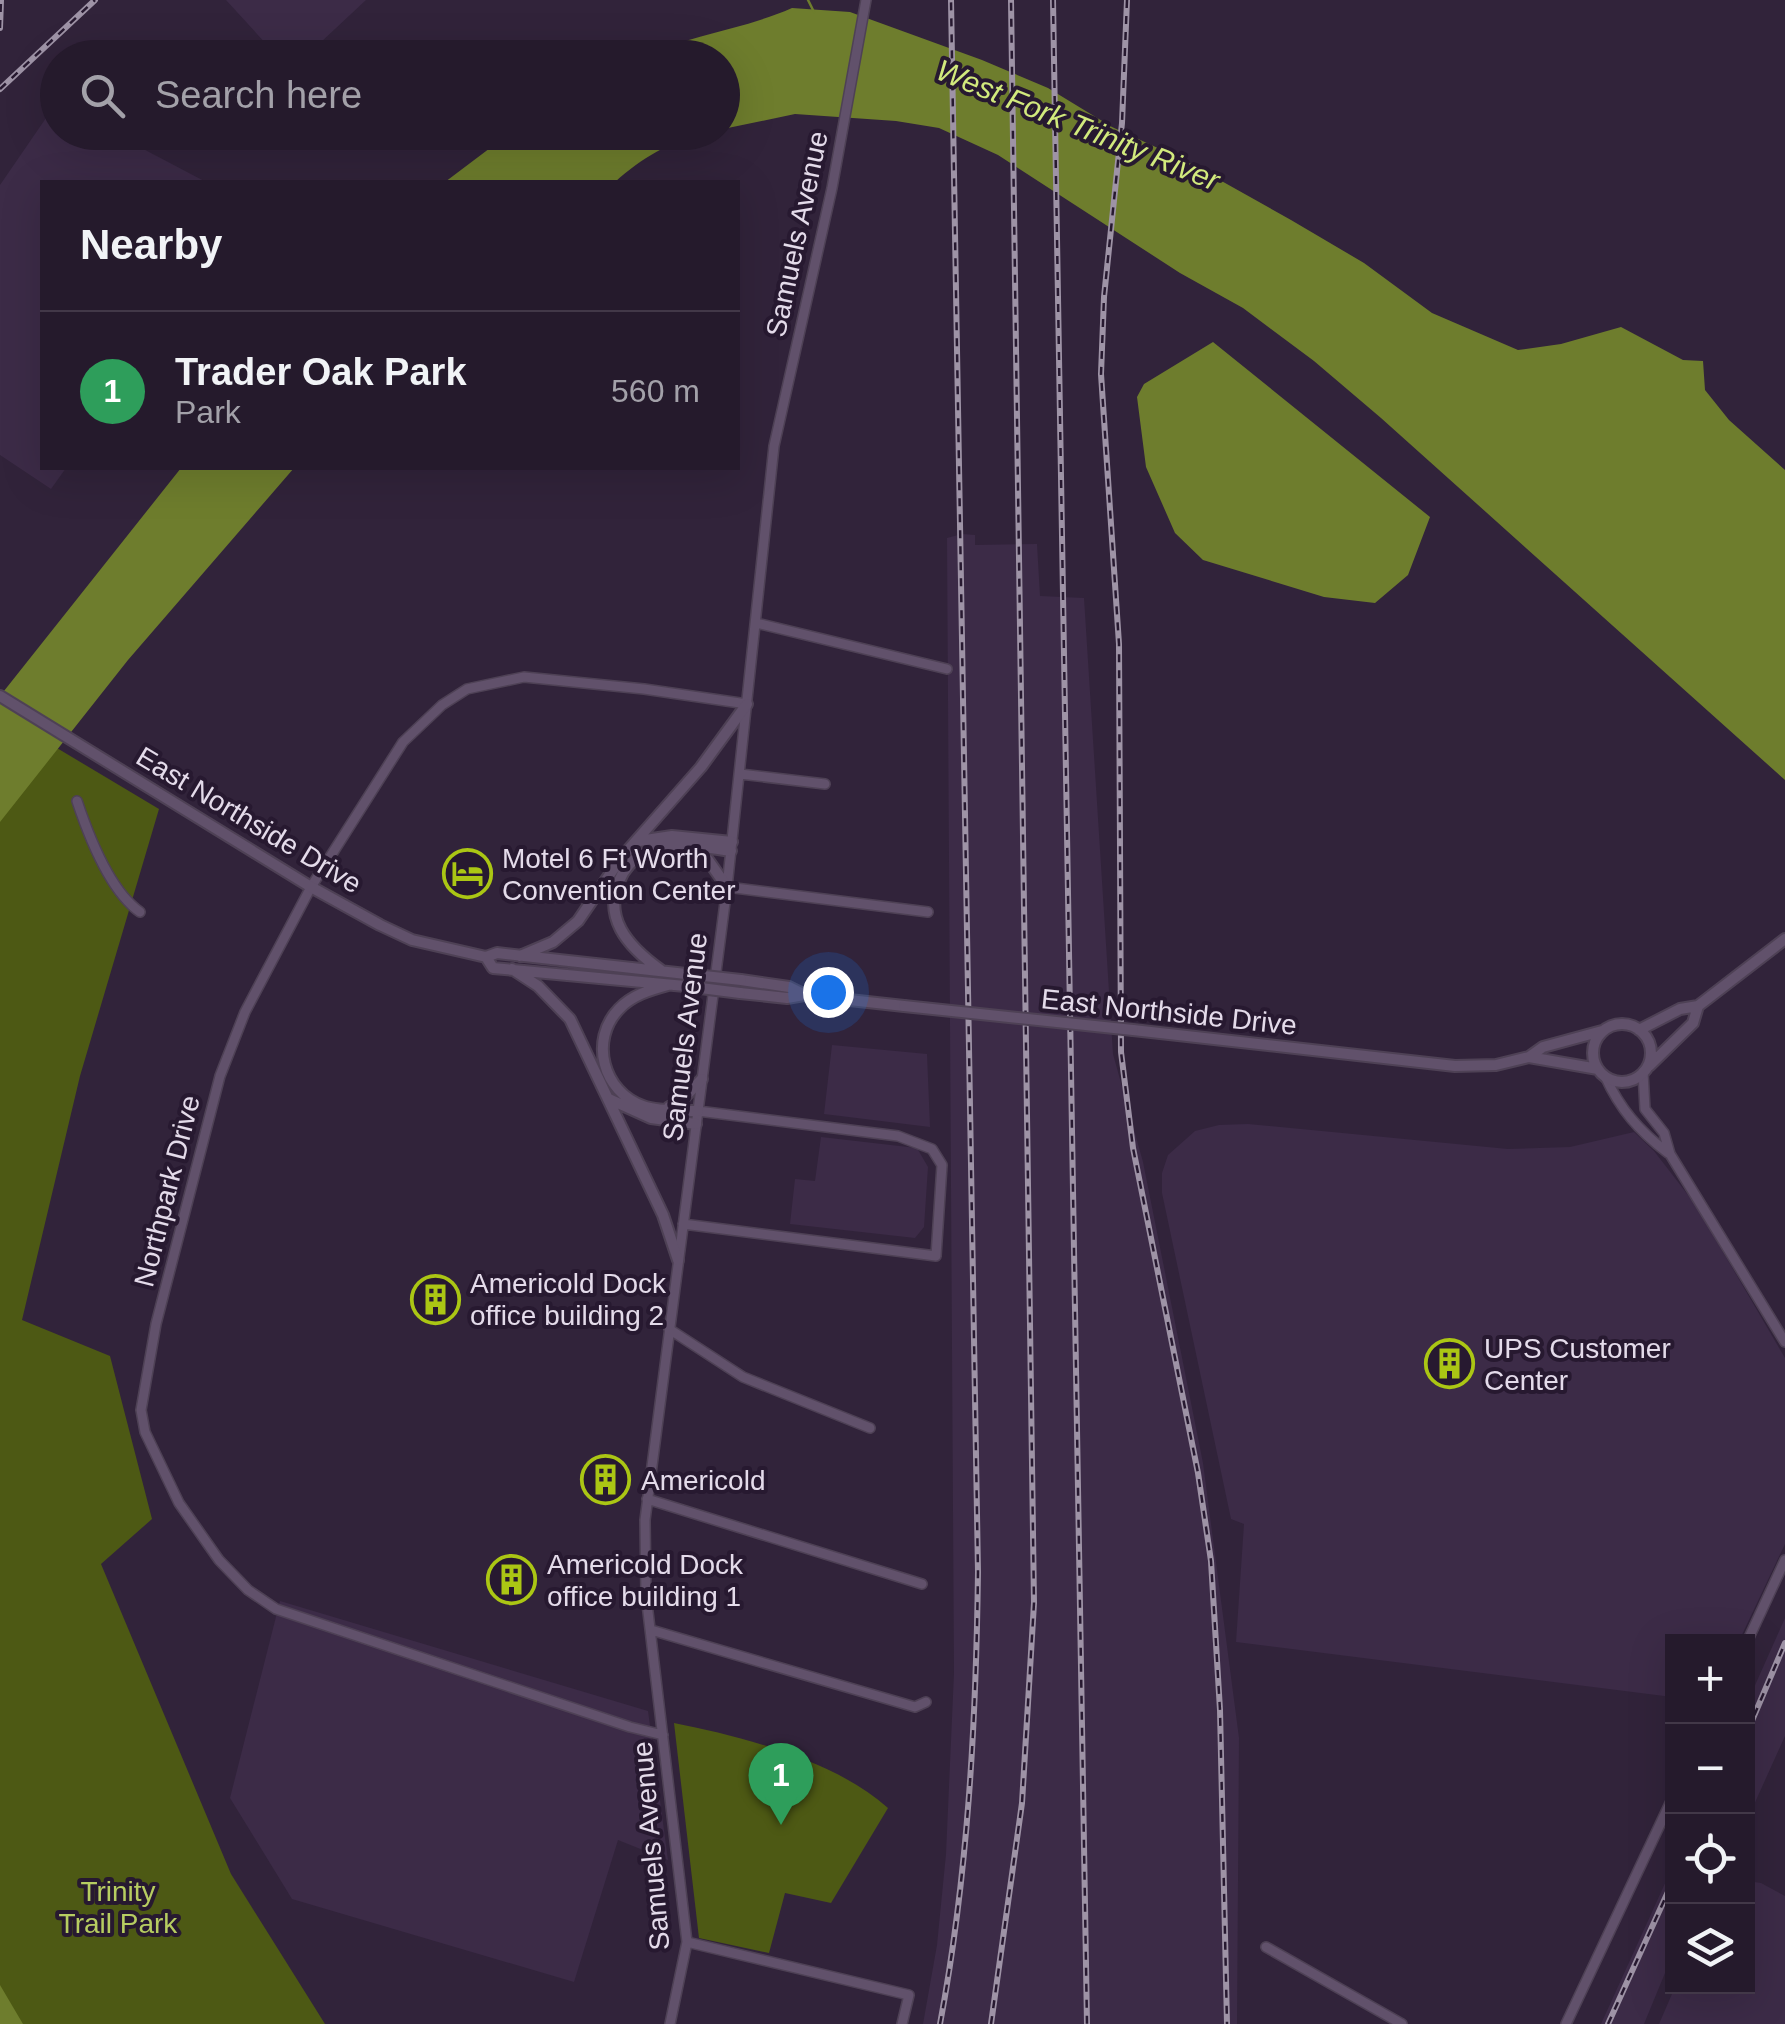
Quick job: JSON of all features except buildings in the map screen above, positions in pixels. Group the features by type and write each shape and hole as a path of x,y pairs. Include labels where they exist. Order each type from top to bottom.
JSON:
{"street":[{"name":"Samuels Avenue","path":"670,2024 687,1942 644,1560 647,1499 727,888 782,402 832,188 866,0"},
{"path":"756,623 947,669"},
{"name":"Northpark Drive","path":"663,1734 630,1727 276,1609 248,1590 219,1560 180,1503 145,1432 140,1410 156,1324 220,1076 245,1012 312,887 403,742 424,719 467,690 524,677 747,704"},
{"name":"East Northside Drive","path":"0,696 312,887 412,940 486,957 496,953 741,980 788,987 804,994 904,1006 1455,1066 1496,1065 1529,1058 1601,1073"},
{"path":"519,957 567,932 621,858 723,740 747,704"},
{"path":"740,774 825,784"},
{"path":"77,801 90,838 128,902 140,912"},
{"path":"638,841 672,836 732,847"},
{"path":"662,972 640,955 619,929 614,912 615,893 627,867 644,852 664,846 732,847"},
{"path":"692,847 708,860 727,888 928,912"},
{"path":"1670,1154 1642,1134 1601,1073 1593,1051 1604,1030 1616,1024 1639,1030 1680,1009 1698,1006 1785,939"},
{"name":"East Northside Drive","path":"486,957 493,968 787,998 804,994"},
{"path":"512,970 538,986 570,1019 662,1216 678,1260"},
{"path":"668,985 636,996 617,1010 606,1029 602,1046 608,1076 622,1094 645,1107 664,1110 898,1136 932,1148 942,1165 936,1256 683,1224"},
{"path":"1601,1073 1622,1082 1644,1070 1693,1023 1698,1006"},
{"name":"East Northside Drive","path":"1529,1058 1543,1046 1604,1030"},
{"path":"1639,1030 1650,1050 1644,1070 1645,1109 1664,1133 1670,1154 1785,1342"},
{"path":"664,1110 679,1103 702,1079"},
{"path":"609,1099 651,1118 696,1124"},
{"path":"669,1329 743,1378 870,1428"},
{"path":"647,1499 922,1584"},
{"path":"1750,1634 1785,1560"},
{"path":"651,1630 916,1707 926,1702"},
{"path":"1566,2024 1665,1814"},
{"path":"687,1942 909,1994 902,2024"},
{"path":"1266,1947 1402,2024"}],"shaded area":[{"path":"226,0 366,0 323,40 263,40"},
{"path":"40,127 40,150 145,150 202,180 40,180 40,470 65,470 51,489 0,455 0,185"},
{"path":"975,535 975,545 1037,544 1040,596 1084,598 1113,1054 1143,1162 1203,1463 1239,1738 1237,2024 923,2024 937,1945 946,1854 954,1673 947,538"},
{"path":"832,1045 927,1054 930,1127 824,1114"},
{"path":"1248,1124 1508,1149 1570,1147 1634,1132 1654,1151 1695,1204 1785,1358 1785,1544 1742,1634 1665,1634 1665,1696 1236,1642 1244,1524 1231,1519 1162,1193 1162,1173 1168,1155 1195,1131"},
{"path":"821,1137 917,1148 928,1167 924,1227 915,1238 790,1224 795,1179 815,1181"},
{"path":"280,1601 648,1711 668,1860 618,1840 574,1982 292,1899 230,1798"},
{"path":"1785,1618 1785,1736 1755,1802 1755,1724 1755,1685"},
{"path":"1755,1882 1785,1896 1785,2024 1659,2024 1672,1994 1755,1994"},
{"path":"1665,1883 1665,1973 1644,2024 1601,2024"}],"green space":[{"name":"Trinity Trail Park","path":"0,714 159,809 80,1076 22,1320 110,1356 152,1519 101,1564 231,1874 325,2024 0,2024"},
{"path":"674,1723 758,1743 815,1764 842,1776 888,1808 831,1903 785,1893 769,1953 699,1938"}],"water":[{"name":"West Fork Trinity River","path":"792,8 850,12 1048,88 1112,127 1184,160 1291,220 1364,263 1432,313 1518,350 1561,344 1621,327 1683,360 1703,361 1705,390 1729,420 1785,470 1785,780 1381,418 1243,308 1180,273 998,155 939,128 795,114 740,125 740,40 691,40"},
{"path":"487,150 661,150 617,180 448,180"},
{"path":"1213,342 1430,517 1408,575 1375,603 1324,597 1203,560 1175,533 1146,467 1137,397 1144,384"},
{"path":"179,470 292,470 128,660 0,822 0,696"},
{"path":"0,1985 23,2024 0,2024"}],"waterway":[{"path":"808,0 814,12"}],"railway":[{"path":"0,28 1,0"},
{"path":"52,40 95,0"},
{"path":"940,2024 969,1799 978,1572 951,0"},
{"path":"991,2024 1022,1803 1034,1603 1011,0"},
{"path":"1053,0 1087,2024"},
{"path":"1127,0 1122,123 1104,297 1101,374 1119,644 1121,1052 1133,1148 1198,1473 1211,1561 1220,1710 1227,2024"},
{"path":"0,89 40,52"},
{"path":"1751,1724 1785,1643"},
{"path":"1608,2024 1665,1898"}],"place":[{"name":"Motel 6 Ft Worth Convention Center","path":"467,874"},
{"name":"Americold Dock office building 2","path":"435,1299"},
{"name":"UPS Customer Center","path":"1449,1364"},
{"name":"Americold","path":"606,1480"},
{"name":"Americold Dock office building 1","path":"512,1580"},
{"name":"Trader Oak Park","path":"781,1825"}]}
